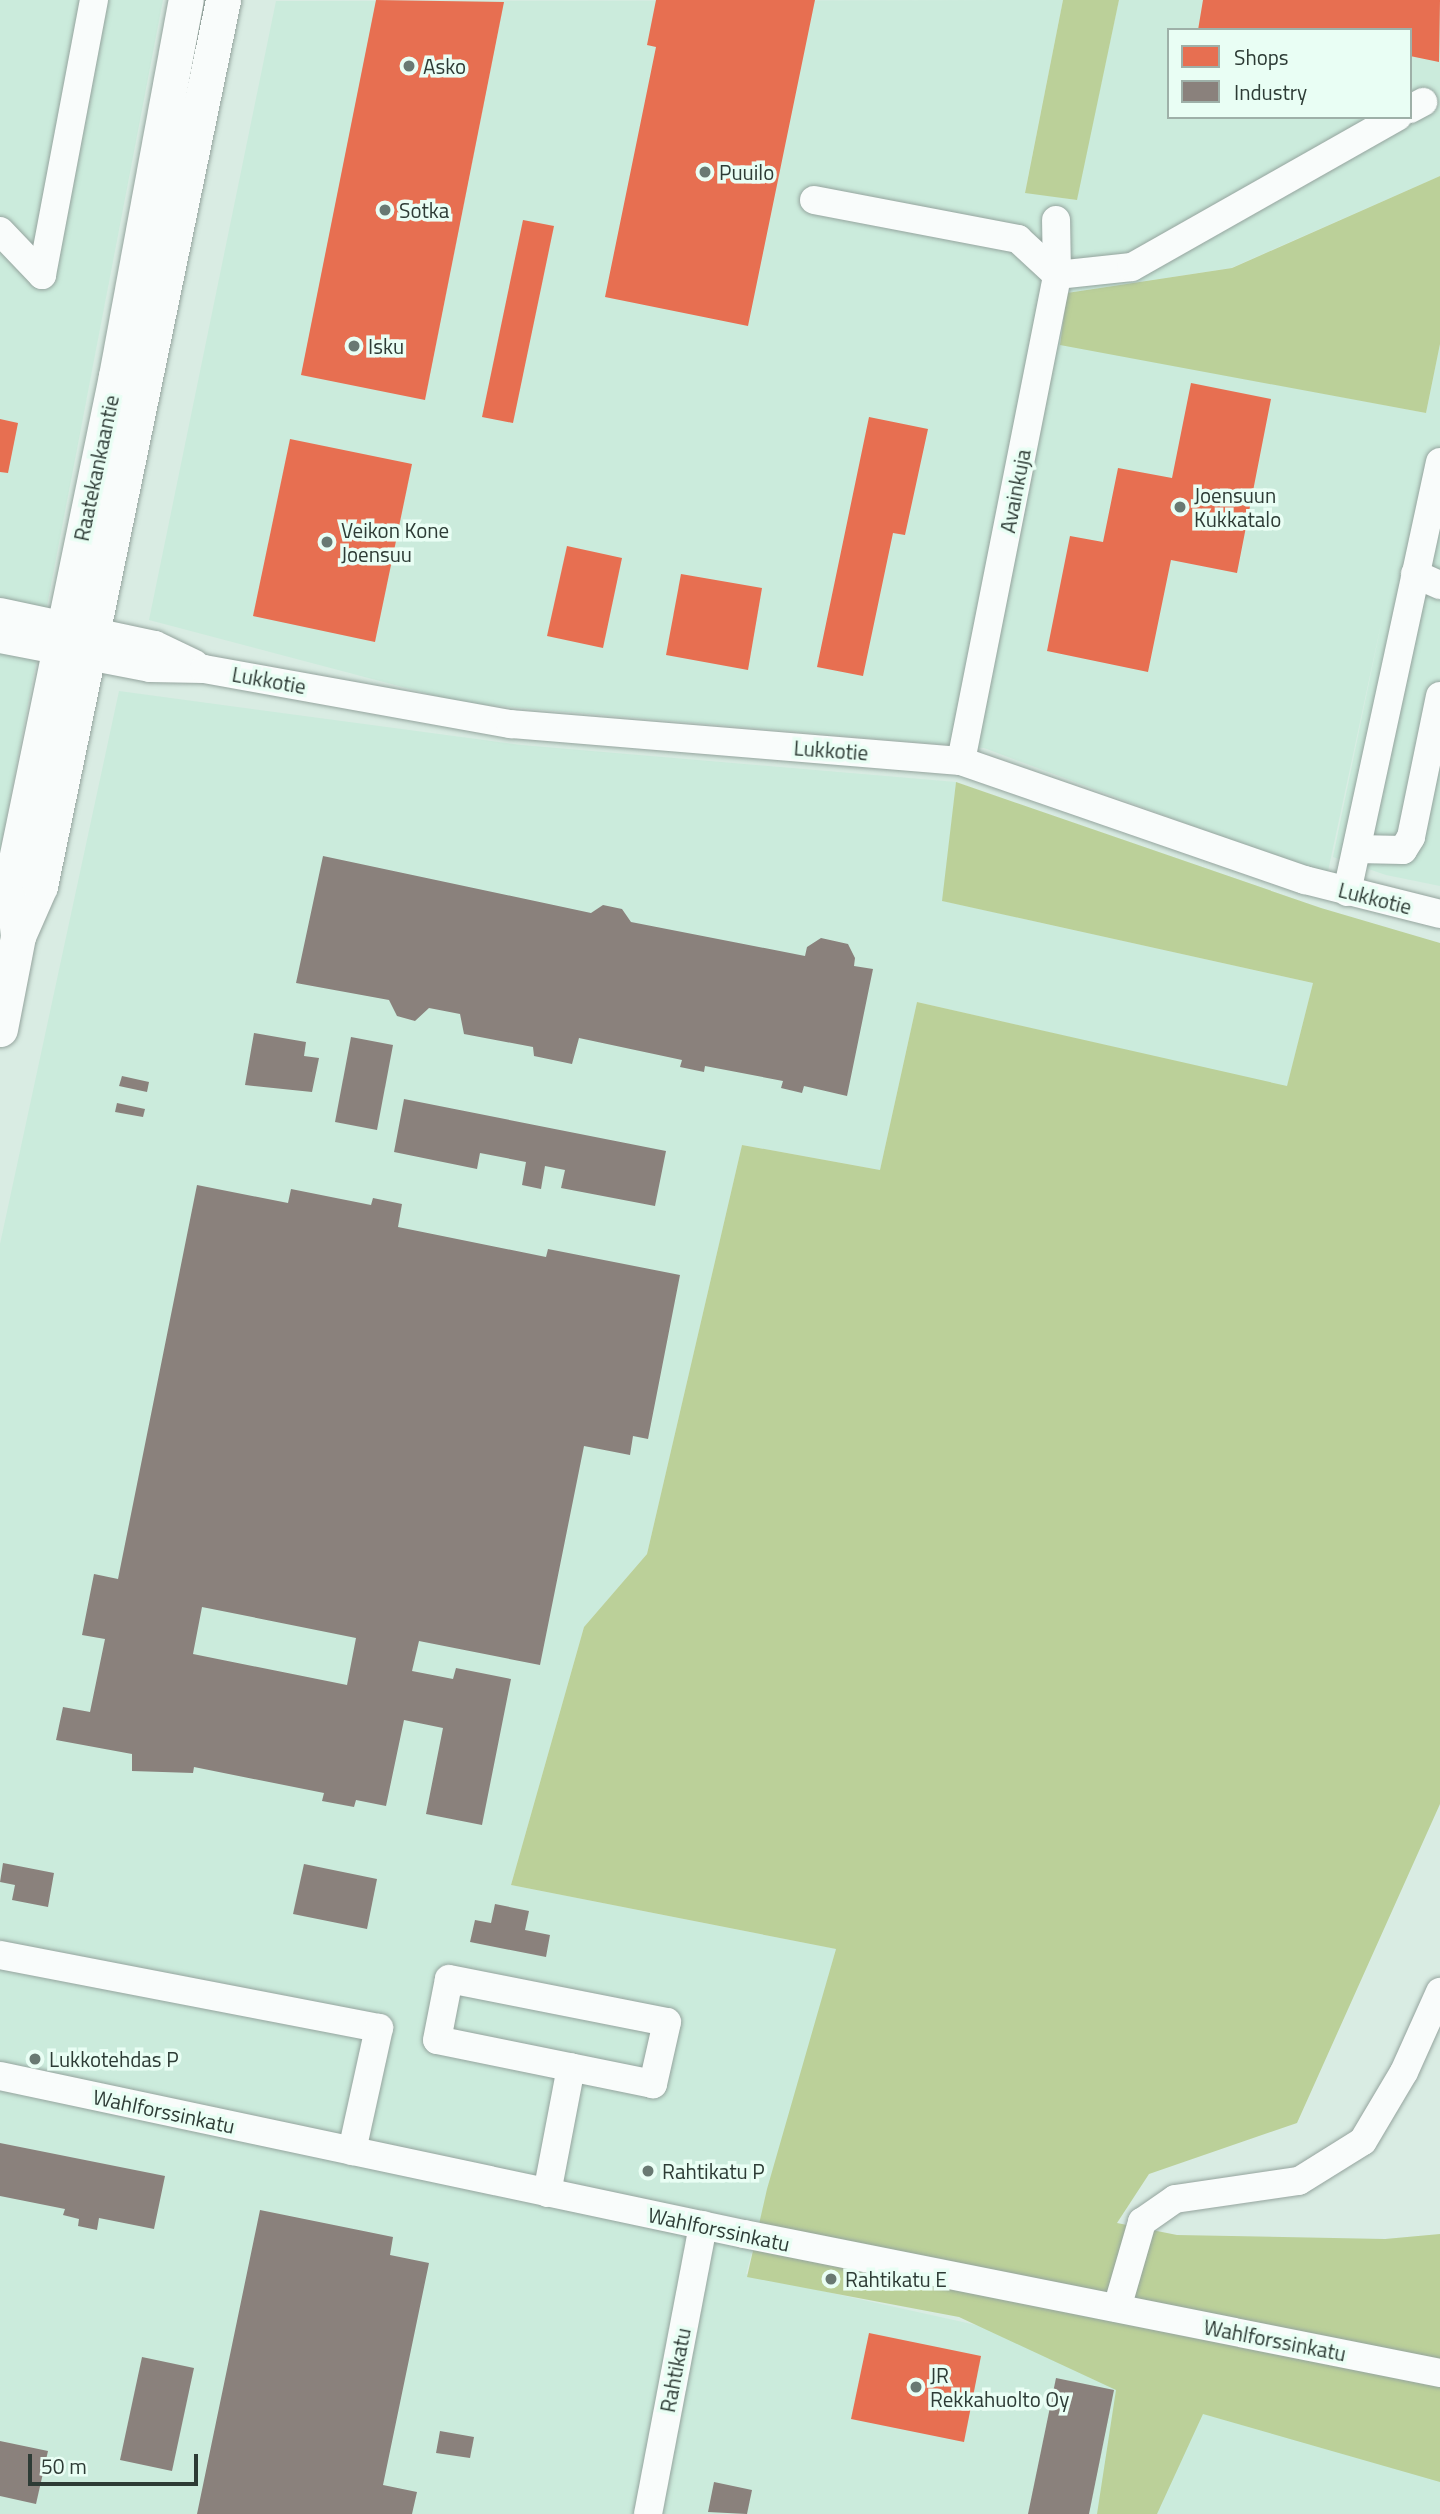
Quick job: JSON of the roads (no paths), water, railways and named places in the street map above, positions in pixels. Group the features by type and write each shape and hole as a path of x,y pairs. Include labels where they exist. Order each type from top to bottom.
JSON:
{"main road":[{"name":"Raatekankaantie","path":"75,641 116,376 186,0"},
{"name":"Raatekankaantie","path":"0,1029 18,936 12,879 75,641 223,0"}],"street":[{"path":"0,231 42,275 94,0"},
{"path":"814,200 1018,239 1057,275 1132,267 1392,119"},
{"name":"Avainkuja","path":"961,761 1057,275 1056,220"},
{"path":"1347,892 1429,569 1440,462"},
{"path":"0,612 75,641"},
{"path":"0,639 75,641"},
{"name":"Lukkotie","path":"75,641 155,645 204,669 511,724 961,761 1347,892 1440,914"},
{"path":"1357,849 1403,850 1411,837 1440,695"},
{"path":"0,1955 379,2028 352,2151"},
{"path":"449,1979 667,2022 653,2084 572,2067 437,2040 449,1979"},
{"path":"1117,2308 1142,2222 1175,2199 1300,2181 1363,2141 1404,2072 1440,1992"},
{"path":"547,2193 572,2067"},
{"name":"Wahlforssinkatu","path":"0,2076 547,2193 1440,2373"},
{"name":"Rahtikatu","path":"648,2514 703,2225"}],"place":[{"name":"Asko","path":"409,66"},
{"name":"Puuilo","path":"705,172"},
{"name":"Sotka","path":"385,210"},
{"name":"Isku","path":"354,346"},
{"name":"Joensuun Kukkatalo","path":"1180,507"},
{"name":"Veikon Kone Joensuu","path":"327,542"},
{"name":"Lukkotehdas P","path":"35,2059"},
{"name":"Rahtikatu P","path":"648,2171"},
{"name":"Rahtikatu E","path":"831,2279"},
{"name":"JR Rekkahuolto Oy","path":"916,2387"}]}
